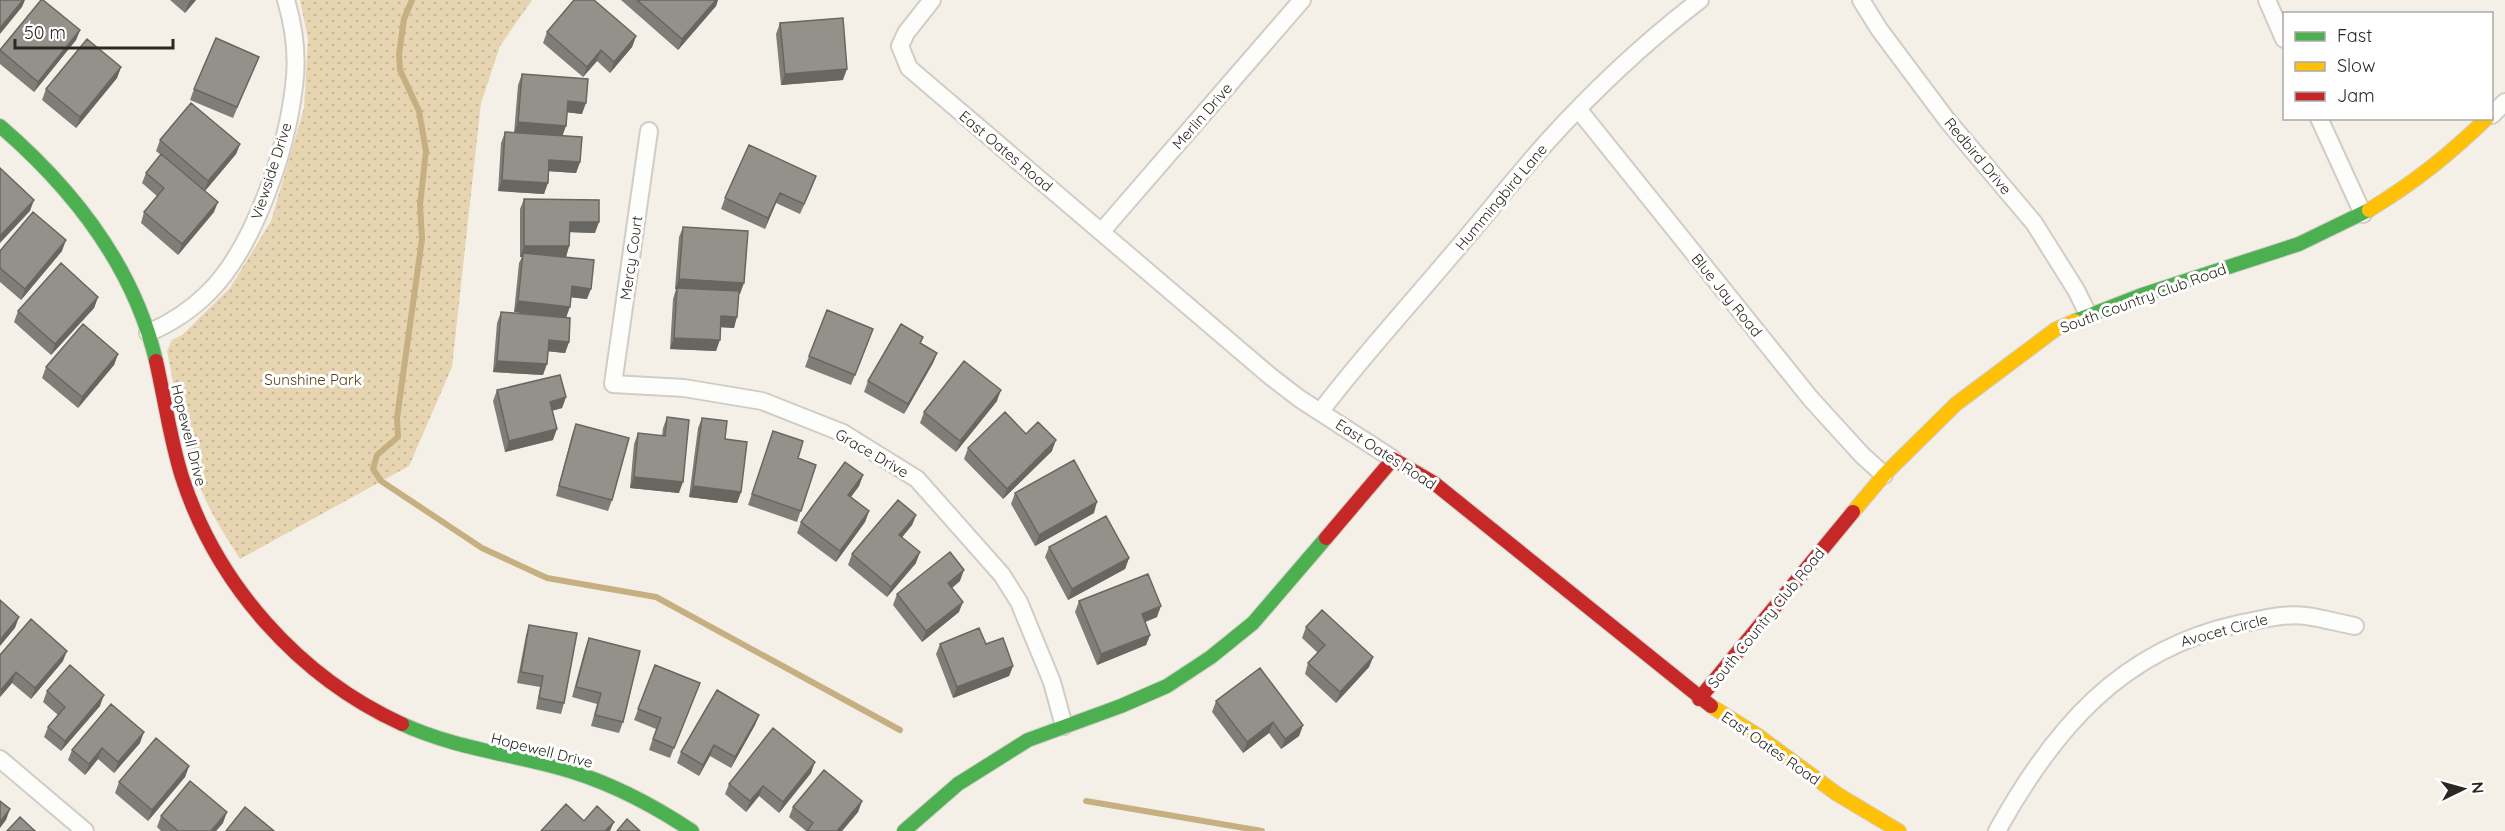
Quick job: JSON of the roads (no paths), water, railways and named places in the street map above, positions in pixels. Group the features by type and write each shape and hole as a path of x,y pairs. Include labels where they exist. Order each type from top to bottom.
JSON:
{"street":[{"name":"Viewside Drive","path":"148,333 171,323 208,293 239,253 263,203 285,128 294,85 296,55 286,0"},
{"name":"East Oates Road","path":"932,0 906,33 900,46 909,68 926,84 1102,231 1270,376 1320,412 1434,483 1699,699 1756,735 1837,794 1899,831"},
{"name":"Merlin Drive","path":"1102,231 1302,0"},
{"name":"Hummingbird Lane","path":"1320,412 1357,363 1578,109 1652,38 1700,0"},
{"name":"Redbird Drive","path":"1861,0 1879,29 1947,120 2034,223 2071,281 2089,316"},
{"path":"2266,0 2283,37"},
{"path":"2493,114 2505,102"},
{"name":"Blue Jay Road","path":"1578,109 1811,399 1862,455 1884,475"},
{"path":"2320,120 2363,214"},
{"name":"South Country Club Road","path":"1699,699 1884,475 1956,404 1999,370 2056,329 2142,295 2299,244 2363,214 2411,185 2453,151 2485,120"},
{"name":"Hopewell Drive","path":"0,126 28,149 59,180 82,208 119,268 148,333 177,464 200,524 223,564 254,608 314,671 346,693 411,728 470,748 573,771 610,785 659,809 693,831"},
{"name":"Mercy Court","path":"613,384 649,131"},
{"name":"Grace Drive","path":"613,384 684,388 762,401 843,433 917,479 1002,575 1019,602 1048,672 1064,726"},
{"path":"904,831 958,784 1028,740 1121,706 1167,686 1212,657 1253,623 1393,459"},
{"name":"Avocet Circle","path":"1997,831 2022,786 2061,734 2094,698 2134,667 2174,644 2220,628 2274,617 2304,615 2355,626"},
{"path":"0,759 85,831"}],"waterway":[{"path":"412,0 404,19 399,54 400,70 419,111 426,151 420,205 422,239 397,418 398,437 377,455 373,469 381,481 482,548 547,578 656,597 900,730"},
{"path":"1086,801 1262,831"}],"park label":[{"name":"Sunshine Park","path":"313,379"}]}
